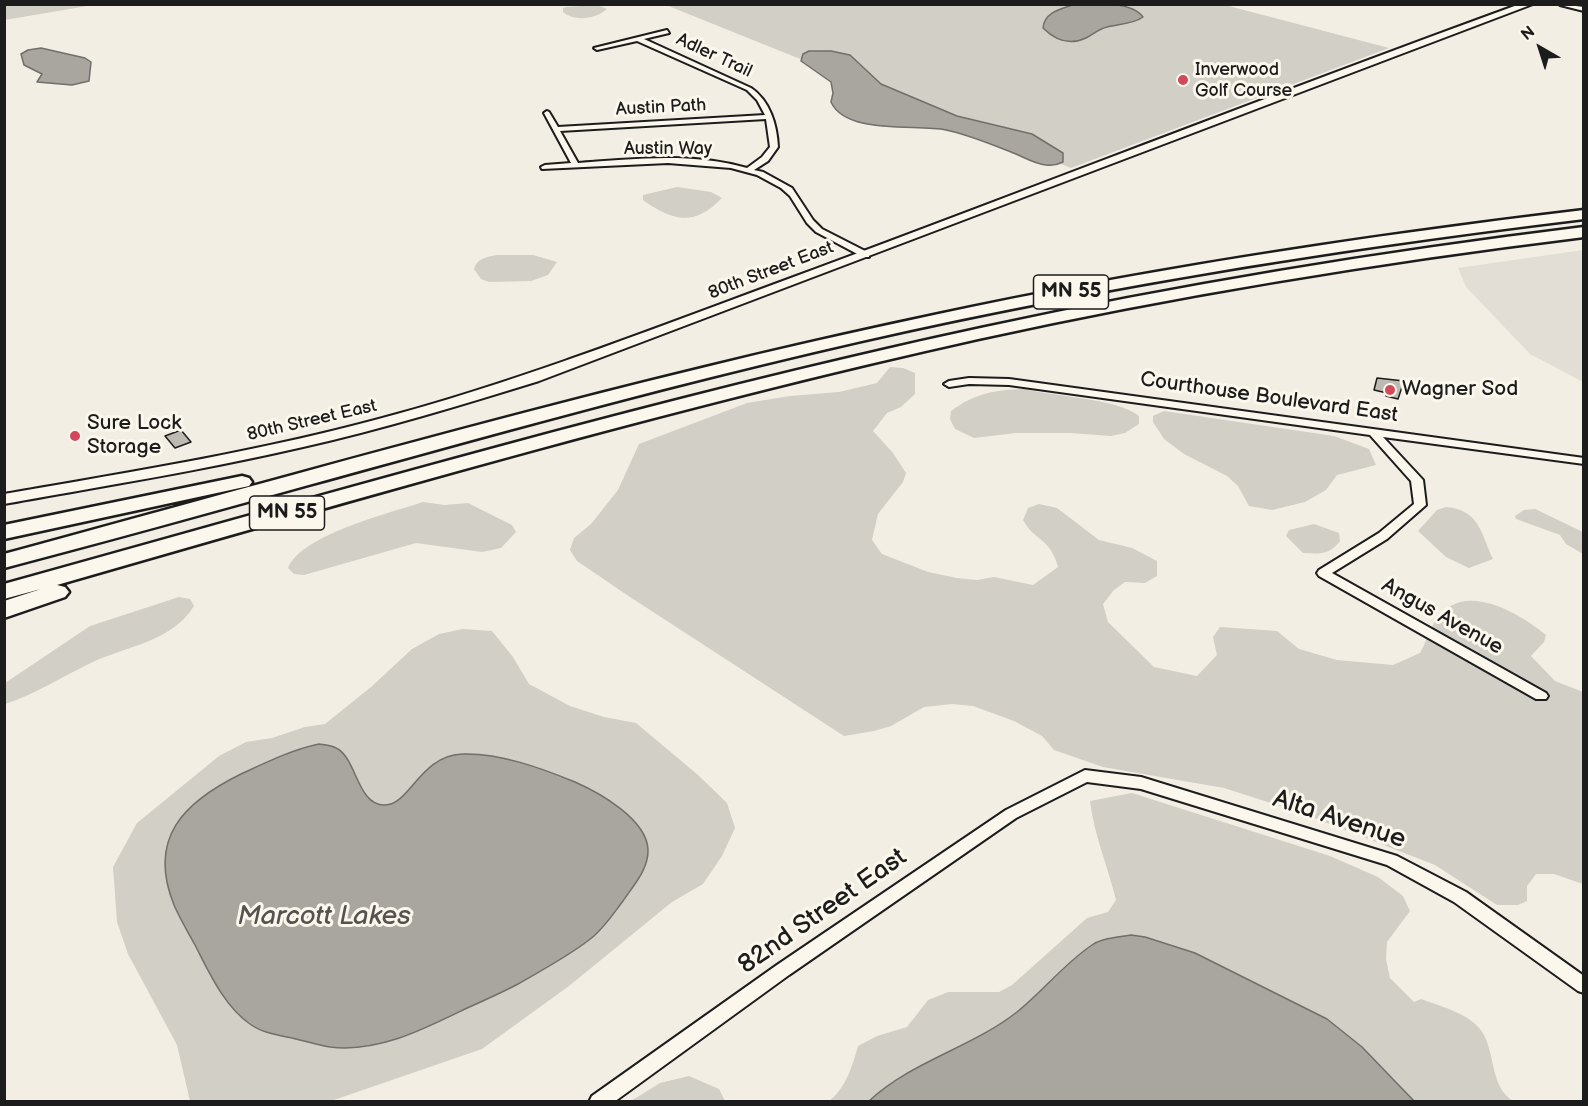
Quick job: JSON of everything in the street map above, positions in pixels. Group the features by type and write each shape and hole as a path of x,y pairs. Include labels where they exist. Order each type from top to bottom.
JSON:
{"highway":[{"name":"MN 55","path":"4,561 565,409 848,339 1115,284 1368,242 1584,214"},
{"name":"MN 55","path":"4,592 570,435 815,371 1080,312 1303,272 1584,232"},
{"path":"4,532 173,497 565,409"},
{"path":"4,610 232,533 570,435"}],"street":[{"name":"80th Street East","path":"4,499 244,456 408,416 534,378 866,255 1307,85 1529,4"},
{"path":"1562,4 1584,9"},
{"path":"597,48 667,32"},
{"name":"Adler Trail","path":"639,39 753,91 759,96 768,117 774,147 765,159 748,170"},
{"path":"547,113 576,166"},
{"name":"Austin Path","path":"555,129 768,117"},
{"name":"Austin Way","path":"545,167 687,161 715,163 748,170 783,186 791,192 805,216 819,230 866,255"},
{"name":"Courthouse Boulevard East","path":"949,384 969,381 1009,382 1584,461"},
{"name":"Angus Avenue","path":"1374,433 1417,480 1420,505 1383,536 1323,573 1541,696"},
{"name":"Alta Avenue","path":"1085,776 1141,783 1392,860 1460,897 1584,986"},
{"name":"82nd Street East","path":"598,1101 783,970 1011,814 1085,776"}],"shaded area":[{"path":"5,4 93,4 93,5 5,20"},
{"path":"597,5 607,9 585,18 573,17 563,12 563,8 566,7"},
{"path":"666,5 1225,5 1389,48 1071,168"},
{"path":"677,187 711,192 722,198 702,214 683,218 664,213 643,200 643,195"},
{"path":"1583,250 1583,382 1530,354 1466,287 1458,268"},
{"path":"497,255 533,255 557,262 548,275 531,281 489,282 481,279 474,269 477,262"},
{"path":"890,367 903,368 915,373 915,394 901,407 887,413 873,431 893,453 906,473 903,482 878,514 872,540 882,554 928,572 957,578 977,580 994,577 1033,585 1058,567 1051,550 1023,520 1028,508 1039,504 1057,508 1099,540 1132,548 1157,561 1157,576 1145,583 1125,582 1114,590 1103,604 1108,622 1154,667 1197,676 1217,655 1213,637 1220,627 1277,631 1299,649 1337,660 1393,665 1420,653 1436,620 1447,608 1461,602 1476,601 1491,604 1535,626 1546,635 1544,642 1531,656 1555,681 1583,692 1583,884 1554,874 1536,874 1527,886 1527,901 1518,905 1497,905 1435,865 1299,812 1224,788 1103,767 1054,750 1042,736 1014,721 973,706 952,704 924,707 891,726 844,736 627,595 577,561 570,550 574,538 591,524 618,490 639,444 747,403 790,396 839,392 877,383"},
{"path":"1024,389 1117,406 1139,416 1139,424 1125,433 1111,436 1016,433 974,438 955,429 950,419 951,411 977,396 1003,390"},
{"path":"1164,411 1334,436 1369,449 1376,465 1337,475 1326,490 1305,502 1272,510 1249,506 1238,486 1227,476 1184,454 1164,439 1153,422 1153,416"},
{"path":"423,502 445,505 468,503 512,525 516,532 501,548 482,552 416,543 304,575 294,574 288,568 296,556 310,545 328,536 369,519"},
{"path":"1446,507 1457,509 1473,518 1482,532 1493,559 1469,568 1446,557 1418,531 1437,510"},
{"path":"1535,509 1583,532 1583,554 1566,544 1560,535 1516,519 1515,516 1524,510"},
{"path":"1314,524 1339,533 1340,541 1336,546 1319,553 1303,553 1286,536 1289,530"},
{"path":"179,597 190,599 194,606 185,618 162,635 106,656 39,690 5,704 5,683 90,626"},
{"path":"463,629 492,631 513,657 529,684 570,706 604,717 636,723 698,775 727,803 735,828 722,856 703,884 672,902 569,986 482,1049 331,1101 190,1101 177,1045 128,954 117,922 113,867 137,823 219,756 246,742 272,738 305,727 325,724 371,687 412,649 439,634"},
{"path":"1132,793 1330,856 1378,877 1403,896 1410,911 1387,942 1386,959 1390,978 1414,1002 1421,999 1447,1008 1465,1016 1479,1028 1488,1043 1497,1080 1506,1095 1513,1101 828,1102 844,1084 858,1046 877,1036 907,1027 928,1000 948,992 999,992 1012,985 1087,918 1108,912 1116,900 1098,839 1090,801"},
{"path":"689,1076 719,1089 725,1101 631,1101 660,1083"}],"water":[{"path":"1072,5 1120,5 1143,17 1104,28 1074,42 1057,39 1043,28 1044,23 1049,15"},
{"path":"41,48 85,58 91,62 89,81 72,85 37,82 42,74 24,65 21,54 28,50"},
{"path":"809,51 831,51 850,55 881,84 957,116 1032,134 1063,153 1063,162 1057,165 1038,163 981,140 946,130 882,126 851,119 839,112 831,102 833,93 831,82 801,61 803,54"},
{"name":"Marcott Lakes","path":"319,744 338,749 350,763 363,791 376,803 385,805 394,803 402,797 436,762 448,756 477,754 491,756 520,762 548,772 597,793 631,818 645,838 648,849 646,863 636,883 612,916 589,940 518,984 433,1024 383,1043 348,1048 330,1047 265,1032 241,1017 232,1008 212,977 179,915 167,881 165,860 168,841 176,825 188,810 221,785 279,757"},
{"path":"1131,935 1145,937 1195,953 1327,1019 1362,1047 1414,1101 869,1101 904,1075 999,1025 1017,1012 1072,960 1092,945 1106,939"}],"building":[{"name":"Wagner Sod","path":"1377,378 1404,381 1398,399 1374,390"},
{"name":"Sure Lock Storage","path":"181,430 191,442 175,448 165,436"}],"place":[{"name":"Inverwood Golf Course","path":"1183,80"},
{"name":"Wagner Sod","path":"1390,390"},
{"name":"Sure Lock Storage","path":"75,436"}]}
